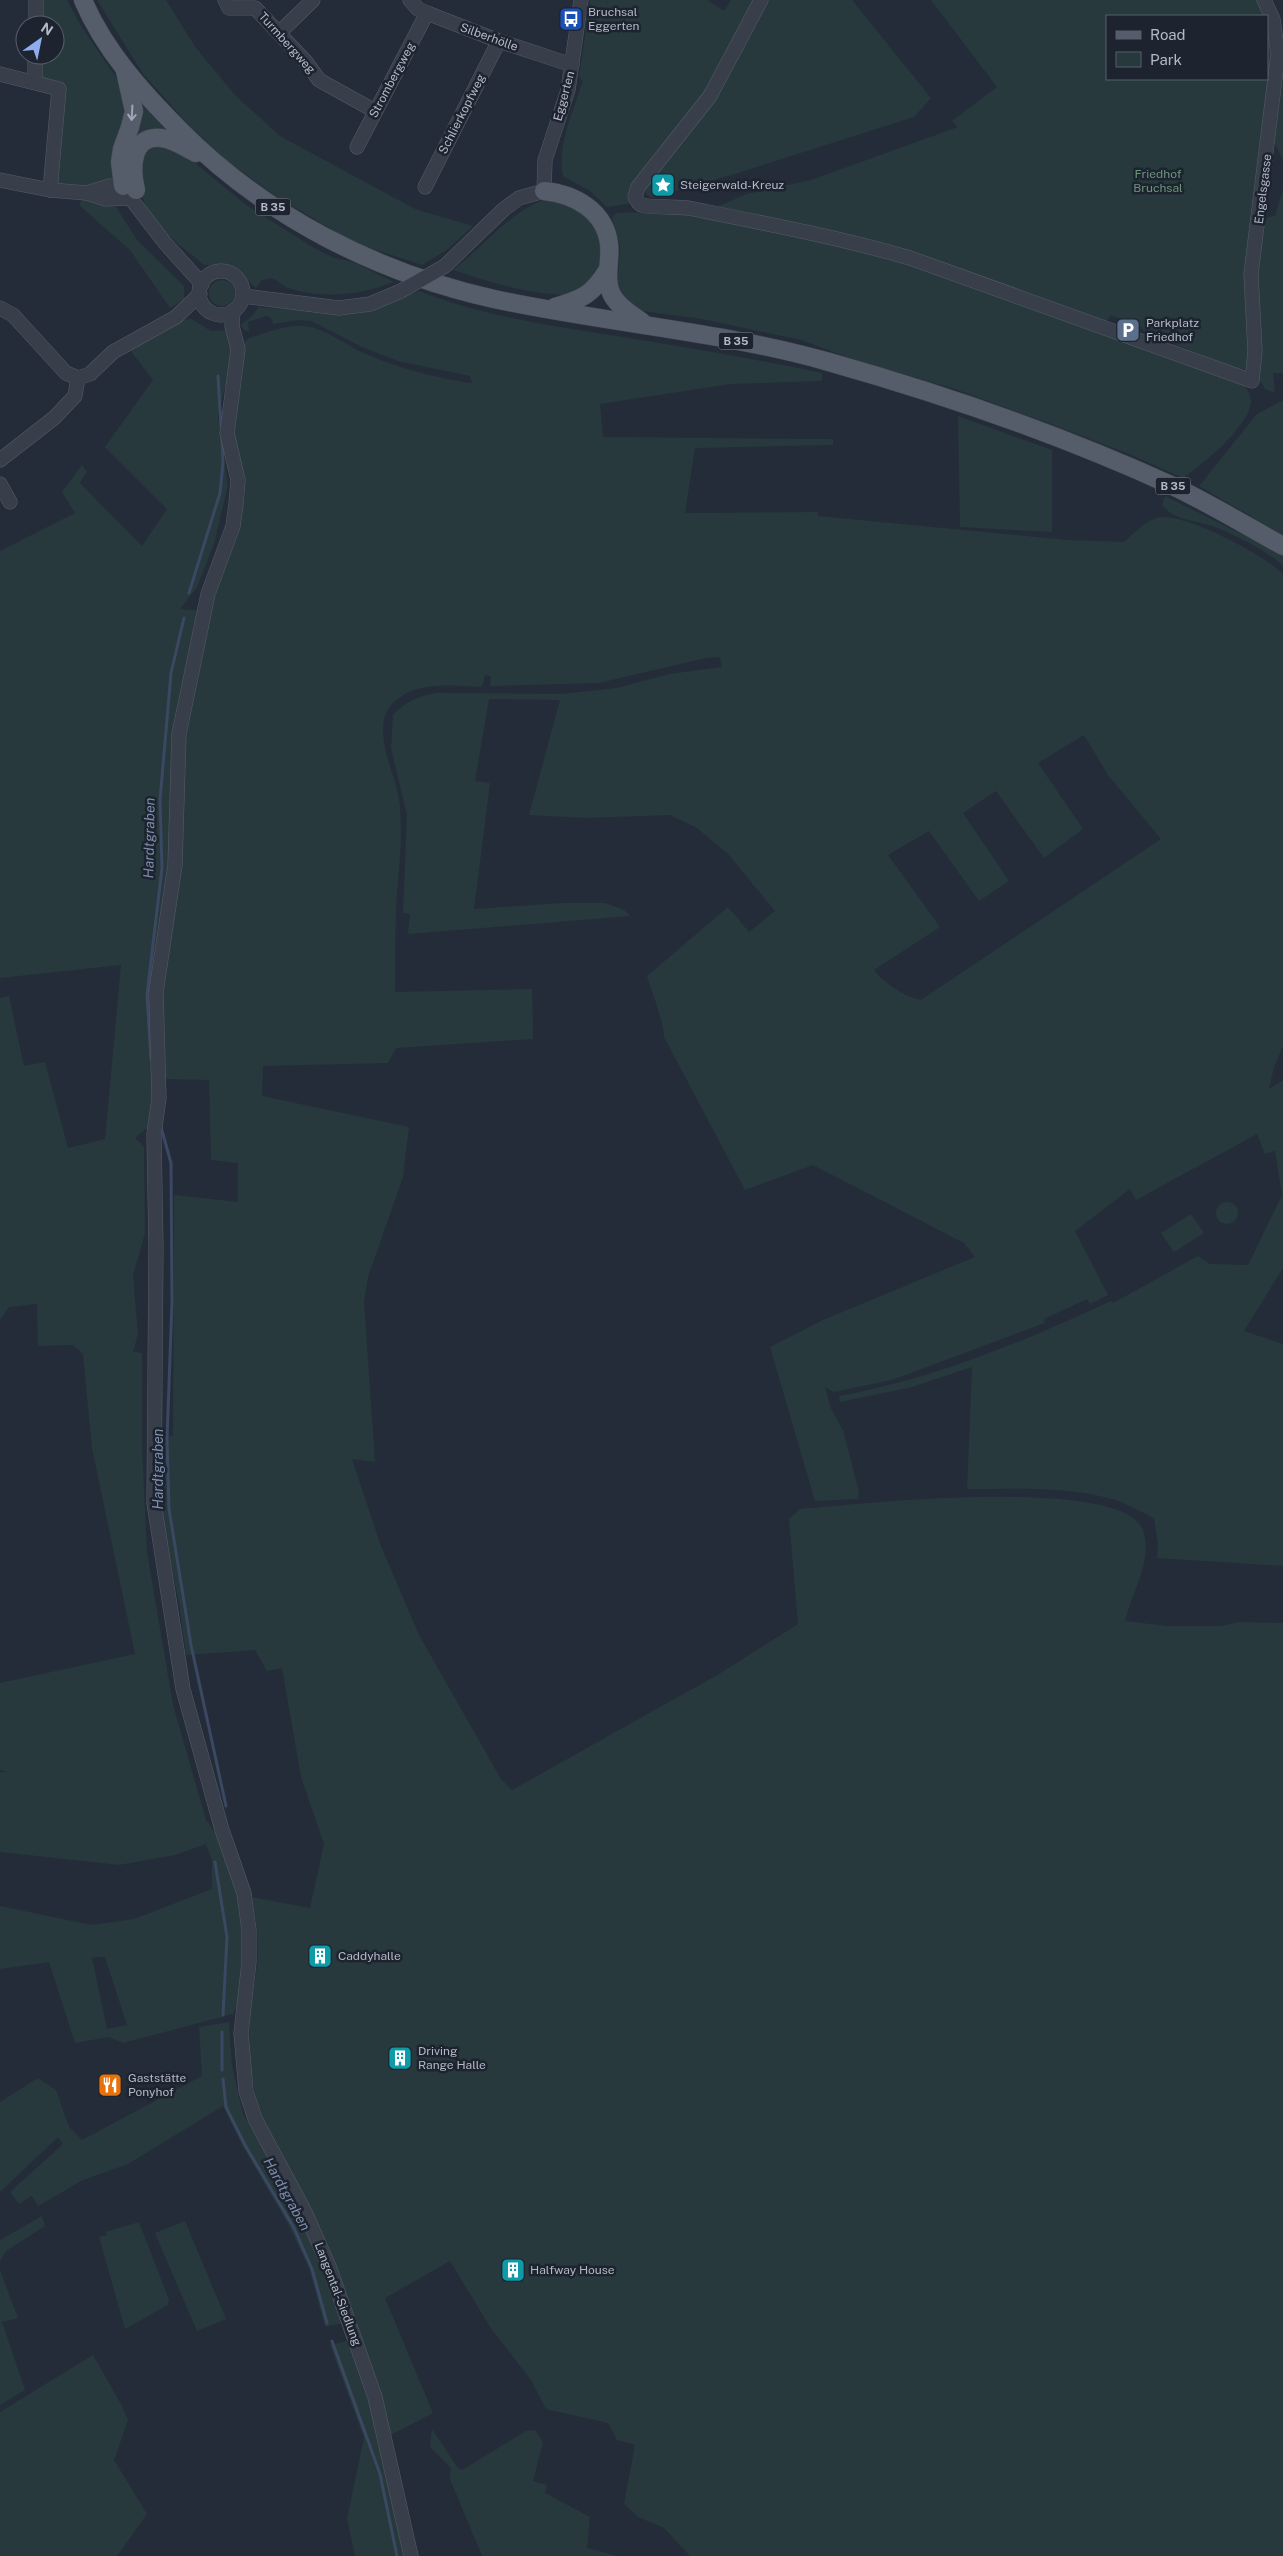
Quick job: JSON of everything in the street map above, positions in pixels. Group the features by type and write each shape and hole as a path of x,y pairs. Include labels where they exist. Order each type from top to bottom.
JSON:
{"main road":[{"name":"B 35","path":"83,0 90,16 123,66 158,109 208,159 271,205 343,246 415,276 495,299 759,345 825,361 948,399 1058,438 1177,488 1283,546"},
{"path":"123,66 134,111 122,149 120,162 132,195"},
{"name":"B 35","path":"132,195 133,156 141,144 147,140 162,138 208,159"},
{"path":"544,190 559,192 580,200 602,222 609,245 607,271 610,292 623,308 646,324"},
{"path":"550,309 581,299 596,288 607,271"}],"street":[{"path":"36,0 36,15"},
{"name":"Turmbergweg","path":"225,0 229,8 255,8 319,80 375,111"},
{"path":"279,33 313,0"},
{"name":"Silberhölle","path":"410,0 418,9 426,13 499,42 572,65"},
{"name":"Strombergweg","path":"356,147 432,0"},
{"name":"Eggerten","path":"544,190 545,160 568,90 581,0"},
{"name":"Engelsgasse","path":"761,0 710,96 638,187 635,197 638,203 644,206 674,206 864,244 910,258 1252,380 1255,351 1251,274 1278,54 1273,19 1264,0"},
{"name":"Schlierkopfweg","path":"425,187 499,42"},
{"path":"35,82 36,65"},
{"path":"0,74 59,89 50,190"},
{"path":"0,180 50,190 87,193 110,186 132,195 162,240 204,284 220,312"},
{"path":"243,296 340,308 370,304 401,292 445,266 504,209 519,198 544,190"},
{"path":"0,308 13,315 66,374 78,378 90,374 113,352 176,317 204,284 226,272 234,275 239,281 243,296 238,307 220,312 176,317"},
{"name":"Langental-Siedlung","path":"220,312 232,326 238,349 227,434 238,480 233,526 208,594 179,734 175,865 156,992 159,1098 154,1134 156,1248 154,1503 183,1689 222,1830 244,1893 249,1930 249,1962 241,2026 246,2091 254,2119 305,2212 333,2277 375,2397 411,2556"},
{"path":"1,457 54,418 75,396 78,378"},
{"path":"0,484 10,502"}],"green space":[{"path":"36,0 67,0 81,26 126,92 129,120 114,176 104,183 78,187 55,184 60,86 33,78 34,65 65,65 65,15 35,15"},
{"path":"97,0 166,0 196,48 235,95 280,136 415,209 473,226 448,249 422,265 355,243 277,197 225,159 187,123 143,74"},
{"path":"590,0 707,0 724,11 731,0 755,0 705,92 664,149 660,147 652,157 655,159 635,180 627,197 630,200 628,204 607,207 590,191 563,176 562,164 562,152 567,128 583,81 579,77"},
{"path":"767,0 852,0 931,98 914,117 738,173 652,198 646,194 645,187"},
{"name":"Friedhof Bruchsal","path":"931,0 1259,0 1266,15 1106,15 1106,80 1268,80 1268,23 1273,54 1251,369 1237,369 1146,333 1141,327 1111,315 1102,326 1241,382 1248,391 1251,402 1248,412 1234,434 1212,455 1183,478 1129,454 952,388 855,360 801,340 702,319 642,311 628,305 617,289 620,246 612,218 616,213 709,210 747,194 811,180 958,127 952,121 997,87"},
{"path":"1283,76 1283,160 1274,142"},
{"path":"138,98 170,135 155,133 125,179"},
{"path":"157,143 188,157 246,205 311,246 332,257 355,263 394,282 356,293 318,294 288,288 271,278 262,280 256,288 238,271 227,266 204,265 166,233 150,214 145,203 140,187 140,153"},
{"path":"1283,189 1283,373 1273,373 1275,393 1265,389 1258,377 1257,277 1265,218 1275,216"},
{"path":"82,199 116,207 137,240 184,286 184,299 170,308 130,250 79,205"},
{"path":"543,200 563,203 580,210 592,222 600,238 602,256 600,264 595,275 580,294 564,295 532,292 453,270 507,222 530,206"},
{"path":"222,280 232,283 235,293 232,303 222,306 212,303 209,293 212,283"},
{"path":"419,291 469,308 520,320 723,354 822,373 822,381 730,384 600,404 603,437 833,439 833,445 695,448 685,513 818,512 818,516 1067,540 1124,542 1151,520 1162,517 1174,518 1207,529 1244,547 1283,574 1283,1046 1274,1067 1269,1089 1283,1080 1283,1268 1244,1331 1283,1344 1283,1566 1157,1558 1158,1544 1154,1518 1112,1499 1059,1490 967,1489 972,1367 912,1387 840,1402 839,1396 909,1380 1012,1344 1111,1301 1113,1303 1198,1256 1210,1264 1248,1265 1282,1195 1275,1151 1265,1154 1257,1134 1136,1200 1130,1189 1075,1231 1108,1295 1090,1304 1087,1299 1044,1319 1045,1323 892,1380 834,1392 825,1387 831,1409 843,1430 859,1492 858,1499 815,1501 770,1347 823,1320 975,1257 964,1243 813,1165 745,1190 664,1037 660,1016 647,976 728,907 749,932 775,911 728,854 697,828 670,815 586,818 529,815 560,700 489,699 475,781 490,783 474,909 564,903 605,903 624,910 630,916 408,934 410,914 403,913 407,815 391,748 393,715 398,710 413,700 437,693 562,694 617,688 669,674 722,667 720,657 706,658 599,683 490,686 491,676 485,675 482,687 435,686 423,688 402,696 392,704 386,714 383,725 383,738 397,788 400,813 401,840 396,919 395,992 532,989 533,1039 396,1048 388,1063 263,1066 262,1096 409,1127 403,1177 368,1277 364,1302 375,1462 352,1459 381,1546 419,1635 501,1779 512,1790 719,1674 798,1624 789,1519 800,1509 926,1499 984,1497 1039,1498 1088,1503 1124,1513 1143,1530 1145,1541 1144,1565 1125,1621 1167,1626 1222,1626 1238,1622 1283,1623 1283,2556 690,2556 664,2528 638,2517 624,2504 635,2445 617,2440 608,2423 546,2409 531,2380 490,2327 450,2261 385,2298 433,2413 391,2435 349,2300 312,2210 259,2116 250,2065 249,2019 258,1959 257,1929 252,1897 310,1908 324,1844 301,1777 282,1668 267,1671 255,1650 186,1655 179,1603 159,1503 159,1436 173,1436 174,1195 238,1202 238,1163 211,1160 209,1080 166,1079 165,1107 151,1125 135,1138 144,1147 145,1233 133,1275 138,1334 133,1352 142,1353 142,1448 147,1552 173,1705 206,1820 221,1844 234,1872 245,1917 246,1949 238,2004 233,2014 123,2043 109,2037 75,2043 49,1962 0,1969 0,1906 92,1925 134,1919 212,1889 212,1861 206,1844 175,1855 119,1865 0,1852 0,1772 7,1772 0,1770 0,1683 135,1654 92,1448 83,1354 73,1345 38,1346 37,1304 9,1307 0,1320 0,998 9,996 24,1066 45,1062 68,1148 105,1139 121,965 0,978 0,551 75,513 62,492 82,465 87,472 80,483 142,546 167,509 105,447 153,380 130,350 181,320 192,319 211,331 227,330 233,354 218,417 228,485 214,544 197,587 180,609 207,611 238,534 243,471 232,429 244,356 244,343 249,338 269,331 305,326 327,333 361,352 401,367 472,383 470,376 398,361 362,347 311,321 298,320 273,324 272,319 267,316 248,322 249,331 244,330 240,325 250,318 259,307 343,313 363,310","holes":["1084,735 1108,775 1161,839 921,1000 908,996 889,985 874,970 940,927 888,855 929,831 979,901 1009,881 963,813 996,791 1044,858 1083,829 1038,763","105,1957 127,2025 107,2029 92,1958"]},
{"path":"1283,400 1283,535 1199,486 1257,414"},
{"path":"958,416 1052,450 1052,532 960,527"},
{"path":"1165,496 1283,555 1283,566 1260,549 1233,535 1215,527 1173,514 1162,505"},
{"path":"1227,1202 1235,1205 1238,1213 1235,1221 1227,1224 1219,1221 1216,1213 1219,1205"},
{"path":"1191,1214 1204,1233 1174,1252 1161,1233"},
{"path":"229,2022 232,2066 243,2114 305,2221 343,2323 325,2327 309,2268 288,2224 242,2145 223,2106 128,2164 83,2180 38,2206 32,2196 19,2204 10,2192 63,2144 58,2137 0,2192 0,2102 38,2078 56,2090 69,2127 82,2140 202,2076 199,2027"},
{"path":"42,2216 45,2226 6,2251 0,2261 0,2240"},
{"path":"185,2221 226,2319 197,2331 155,2233"},
{"path":"139,2222 169,2300 168,2305 125,2329 99,2237 107,2235 105,2232"},
{"path":"0,2270 18,2318 2,2322 25,2390 0,2405"},
{"path":"348,2341 369,2398 381,2442 403,2556 355,2556 347,2519 364,2438 330,2345"},
{"path":"93,2355 128,2420 114,2460 147,2514 117,2556 0,2556 0,2412"},
{"path":"432,2429 458,2468 462,2470 526,2431 535,2430 543,2442 533,2481 547,2485 545,2493 590,2517 587,2548 618,2556 482,2556 450,2479 451,2468 430,2447"}],"waterway":[{"path":"218,376 221,427"},
{"path":"189,593 220,493 223,463 222,439"},
{"name":"Hardtgraben","path":"151,1059 147,995 162,868 160,800 171,673 184,618"},
{"name":"Hardtgraben","path":"161,1127 171,1163 172,1302 167,1439 169,1509 191,1645 226,1806"},
{"name":"Hardtgraben","path":"215,1862 227,1937 223,2015"},
{"name":"Hardtgraben","path":"222,2032 222,2070"},
{"name":"Hardtgraben","path":"223,2079 226,2107 245,2145 294,2228 312,2269 327,2323"},
{"name":"Hardtgraben","path":"332,2341 380,2474 397,2556"}],"place":[{"name":"Bruchsal Eggerten","path":"571,19"},
{"name":"Steigerwald-Kreuz","path":"663,185"},
{"name":"Parkplatz Friedhof","path":"1128,330"},
{"name":"Caddyhalle","path":"320,1956"},
{"name":"Driving Range Halle","path":"400,2058"},
{"name":"Gaststätte Ponyhof","path":"110,2085"},
{"name":"Halfway House","path":"513,2270"}]}
